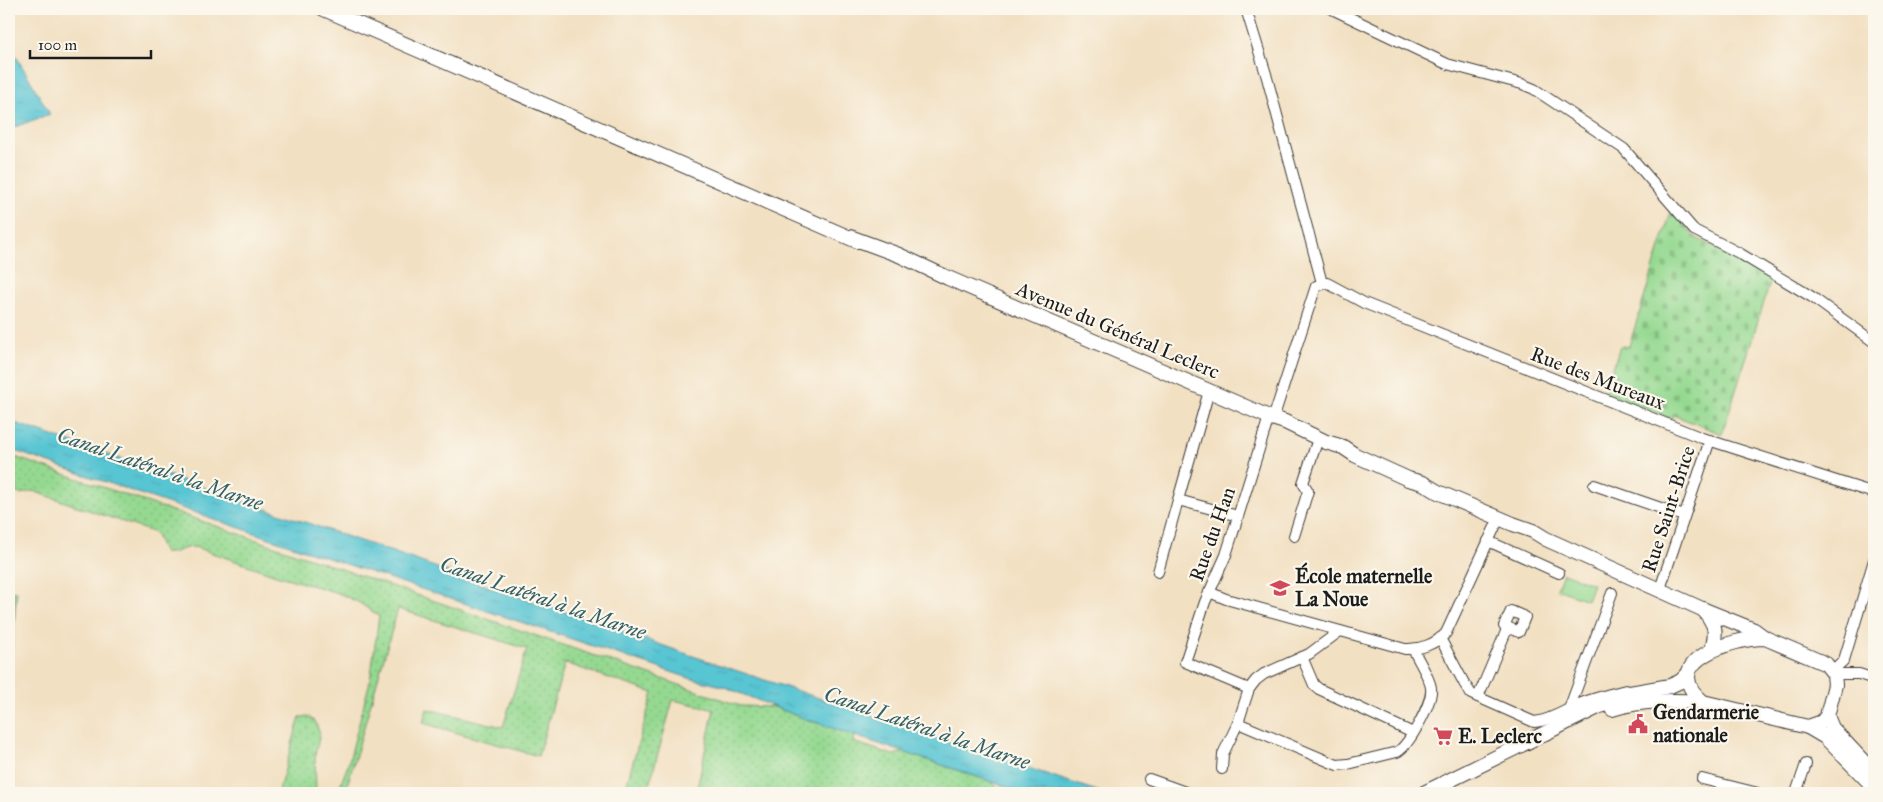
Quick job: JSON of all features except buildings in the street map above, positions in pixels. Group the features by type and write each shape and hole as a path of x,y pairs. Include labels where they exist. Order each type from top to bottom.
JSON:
{"main road":[{"name":"Avenue du Général Leclerc","path":"324,9 814,222 899,255 1271,418 1285,422 1317,438 1343,447 1355,455 1408,479 1423,483 1438,492 1512,524 1534,531 1546,539 1702,609 1754,630 1765,638 1830,670"},
{"path":"1702,609 1714,624 1716,632 1712,650"},
{"path":"1424,793 1573,713 1642,690 1670,686 1681,681 1696,661 1712,650 1736,641 1765,638"},
{"path":"1808,727 1822,722 1827,716 1835,685 1830,670"},
{"path":"1687,675 1690,689 1703,702"},
{"path":"1669,700 1670,686"},
{"path":"1573,713 1641,702 1669,700 1703,702 1808,727 1825,737 1874,788"},
{"path":"1827,716 1832,728 1874,773"}],"street":[{"path":"1246,9 1266,74 1319,284"},
{"path":"1332,9 1446,64 1522,84 1534,89 1628,152 1694,230 1739,253 1812,297 1874,342"},
{"name":"Rue du Han","path":"1249,689 1185,662 1209,592 1226,555 1271,418 1319,284"},
{"name":"Rue des Mureaux","path":"1319,284 1327,284 1379,310 1710,440 1874,493"},
{"path":"1158,572 1209,391"},
{"path":"1294,536 1308,491 1303,483 1317,438"},
{"name":"Rue Saint-Brice","path":"1660,589 1710,440"},
{"path":"1594,485 1684,516"},
{"path":"1178,500 1238,516"},
{"path":"1209,592 1226,599 1413,650 1440,638 1448,630 1499,518"},
{"path":"1488,541 1559,572"},
{"path":"1830,670 1844,657 1874,560"},
{"path":"1440,638 1468,690 1478,698 1522,718 1538,722 1573,713 1612,593"},
{"path":"1478,698 1508,627"},
{"path":"1222,769 1223,754 1238,723 1249,689 1256,680 1264,674 1302,658 1323,645 1340,630"},
{"path":"1238,723 1331,763 1343,765 1397,752 1404,748 1413,733 1431,695 1431,687 1413,650"},
{"path":"1844,657 1850,669 1859,674"},
{"path":"1302,658 1314,685 1319,689 1413,733"},
{"path":"1830,670 1859,674 1874,679"},
{"path":"1796,793 1806,764"},
{"path":"1149,779 1188,793"},
{"path":"1702,779 1758,793"}],"green space":[{"path":"1672,209 1698,239 1732,254 1772,277 1722,434 1673,415 1671,419 1605,393 1620,346 1629,346"},
{"path":"9,455 741,706 774,707 855,736 853,742 893,755 904,752 992,782 1001,792 1005,793 696,793 714,709 673,700 647,793 624,793 653,693 565,663 538,756 423,723 427,709 503,727 527,649 398,609 345,793 337,793 348,765 370,681 379,616 358,602 338,593 279,576 195,547 164,553 155,533 33,491 20,494 9,489"},
{"path":"1563,573 1593,584 1587,600 1557,589"},
{"path":"9,591 17,592 9,679"},
{"path":"300,717 309,717 315,721 320,734 315,755 316,793 278,793"}],"water":[{"path":"9,44 50,114 9,129"},
{"path":"9,421 501,591 1103,793 1025,793 805,719 722,686 689,678 313,553 9,449"}],"place":[{"name":"École maternelle La Noue","path":"1280,588"},
{"name":"Gendarmerie nationale","path":"1638,724"},
{"name":"E. Leclerc","path":"1443,736"}],"water label":[{"name":"Canal Latéral à la Marne","path":"160,469"},
{"name":"Canal Latéral à la Marne","path":"543,598"},
{"name":"Canal Latéral à la Marne","path":"927,728"}]}
